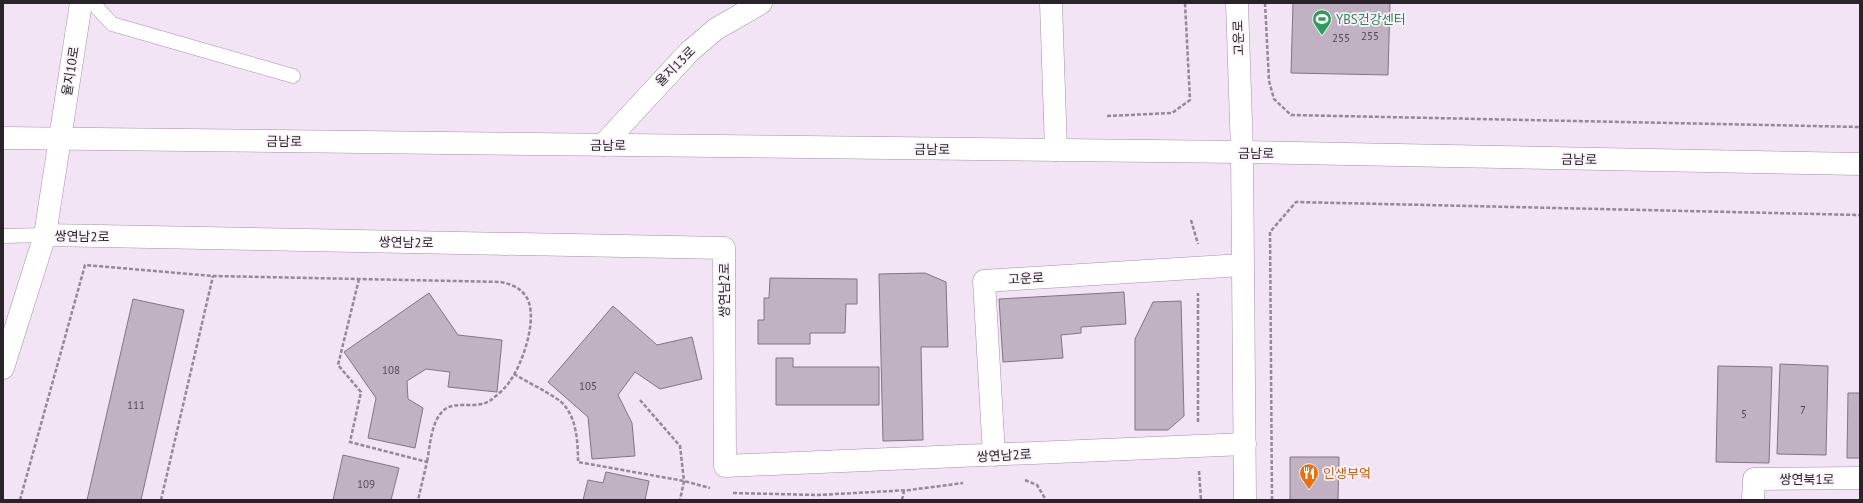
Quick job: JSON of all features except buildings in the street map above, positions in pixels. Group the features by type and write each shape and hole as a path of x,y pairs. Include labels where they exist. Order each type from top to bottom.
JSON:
{"street":[{"name":"율지10로","path":"59,139 81,3"},
{"name":"율지13로","path":"603,145 689,52 716,29 761,3"},
{"path":"1051,3 1056,150"},
{"name":"고운로","path":"1237,3 1242,152 1245,500"},
{"name":"금남로","path":"3,138 1242,152 1860,164"},
{"name":"쌍연남2로","path":"3,368 45,235 59,139"},
{"name":"쌍연남2로","path":"45,235 724,248 725,466 1245,444"},
{"name":"고운로","path":"994,455 984,281 1242,265"},
{"name":"쌍연북1로","path":"1753,500 1754,479 1860,478"}],"lane":[{"path":"93,3 112,24 293,76"},
{"path":"3,236 45,235"}],"path":[{"path":"1107,116 1172,114 1190,100 1184,3"},
{"path":"1265,3 1269,81 1274,99 1291,115 1860,126"},
{"path":"1272,500 1270,232 1296,202 1860,214"},
{"path":"1191,220 1199,245 1198,446"},
{"path":"20,500 86,265 213,276 501,282 517,288 529,301 532,315 525,346 514,374 507,386 488,402 477,405 451,406 443,411 435,426 418,500"},
{"path":"161,500 213,276"},
{"path":"359,279 338,365 361,392 350,442 427,462"},
{"path":"514,374 561,402 572,419 578,446 578,462 684,481 711,488"},
{"path":"640,400 680,446 684,481 680,500"},
{"path":"1020,479 1037,485 1046,500"},
{"path":"732,493 818,495 904,491 964,483"},
{"path":"902,500 904,491"}],"place":[{"name":"YBS건강센터","path":"1322,36"},
{"name":"인생부엌","path":"1309,490"}]}
